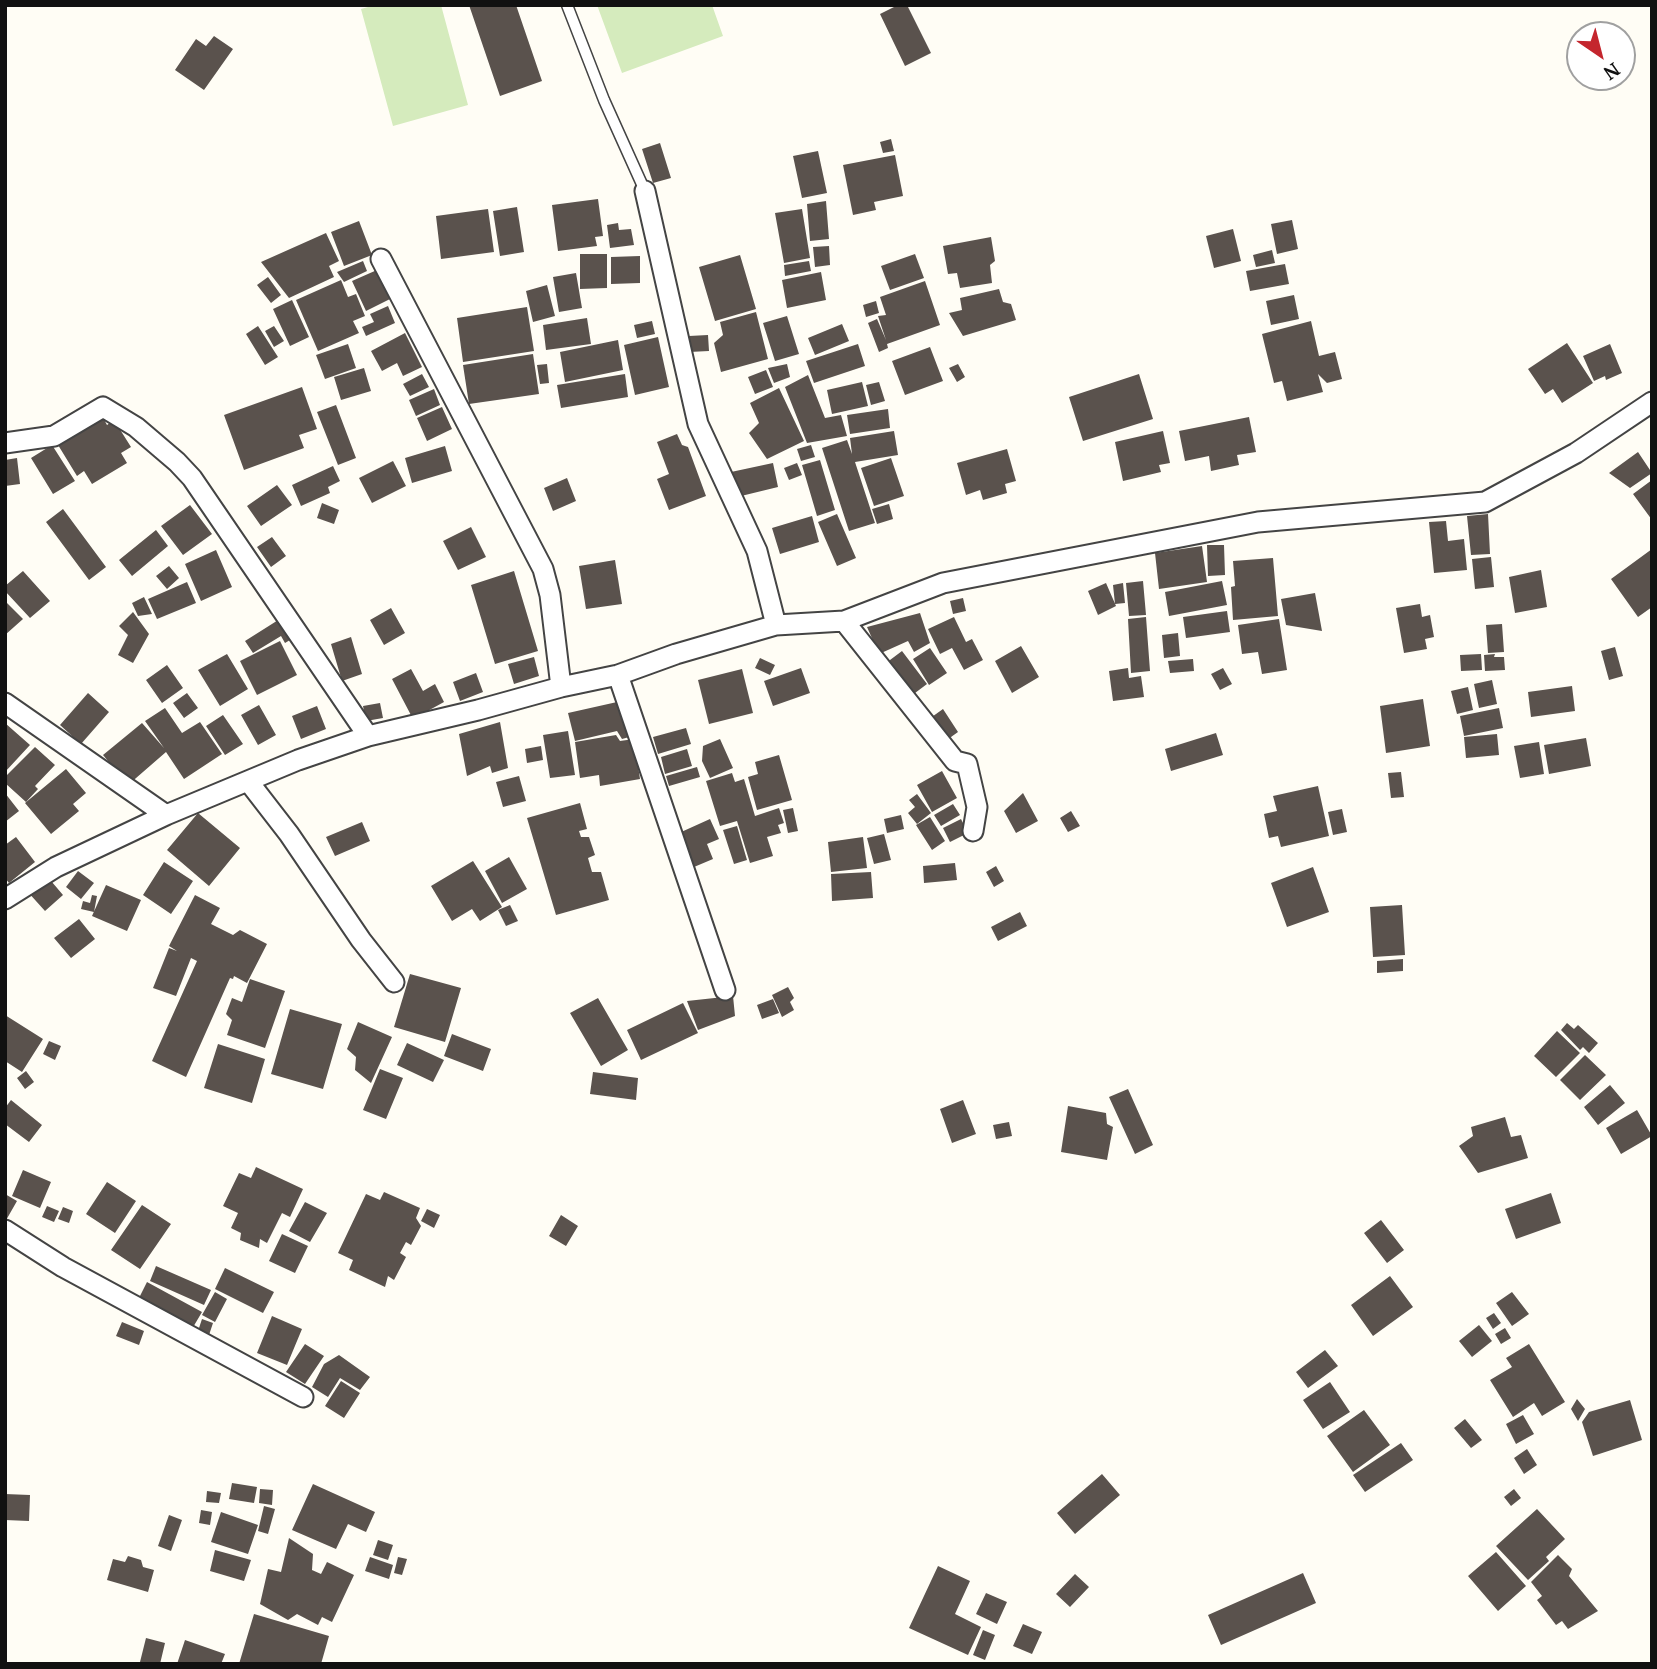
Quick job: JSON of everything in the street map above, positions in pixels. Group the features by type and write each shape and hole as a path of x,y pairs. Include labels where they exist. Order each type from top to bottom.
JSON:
{"street":[{"path":"645,191 698,424 757,551 776,625"},
{"path":"381,259 543,569 550,595 561,687"},
{"path":"5,899 56,867 166,815 298,760 368,736 618,675 676,654 776,625 844,621 943,583 1258,522 1485,502 1576,453 1652,402"},
{"path":"5,443 54,436 103,407 136,426 192,478 368,736"},
{"path":"844,621 954,761 967,764 977,807 973,831"},
{"path":"618,675 725,990"},
{"path":"5,704 166,815"},
{"path":"247,780 289,834 360,940 394,982"},
{"path":"5,1230 63,1267 303,1397"}],"lane":[{"path":"567,5 604,100 645,191"}],"green space":[{"path":"375,5 441,5 468,105 393,126 361,9"},
{"path":"597,5 712,5 723,36 622,73"}],"building":[{"path":"469,5 516,5 542,81 500,96"},
{"path":"898,5 907,5 931,53 905,66 880,14"},
{"path":"214,36 233,49 204,90 175,70 196,39 206,46"},
{"path":"891,139 894,151 883,153 880,142"},
{"path":"660,143 671,178 653,183 642,149"},
{"path":"818,151 827,193 802,198 793,156"},
{"path":"895,155 903,196 874,202 876,210 853,215 843,165"},
{"path":"598,199 603,236 595,237 597,246 558,251 552,205"},
{"path":"826,201 829,239 810,241 807,204"},
{"path":"517,207 524,252 500,256 493,211"},
{"path":"488,209 494,252 441,259 436,216"},
{"path":"802,209 810,258 784,263 775,213"},
{"path":"1292,220 1298,249 1277,254 1271,224"},
{"path":"359,221 372,255 344,266 331,232"},
{"path":"618,223 619,230 631,229 634,245 610,248 607,225"},
{"path":"1233,229 1241,261 1214,268 1206,236"},
{"path":"326,233 339,261 329,266 334,277 289,298 261,262"},
{"path":"991,237 995,261 990,265 992,283 960,288 957,273 948,274 943,246"},
{"path":"829,246 830,265 815,267 813,247"},
{"path":"1272,250 1275,263 1256,267 1253,255"},
{"path":"580,254 607,254 607,288 580,289"},
{"path":"915,254 924,278 890,290 881,266"},
{"path":"740,255 756,309 715,321 699,267"},
{"path":"640,256 640,283 611,284 611,257"},
{"path":"363,261 367,271 344,282 337,272"},
{"path":"809,261 811,271 785,276 784,265"},
{"path":"1285,264 1289,284 1250,291 1246,271"},
{"path":"377,270 390,299 366,311 352,281"},
{"path":"821,272 826,300 787,308 782,280"},
{"path":"576,273 582,308 559,312 553,277"},
{"path":"268,277 281,295 271,303 257,285"},
{"path":"341,280 348,297 356,294 365,316 353,321 359,333 318,351 296,300"},
{"path":"925,281 940,325 887,344 888,348 879,352 868,323 877,319 886,340 878,316 886,315 880,297"},
{"path":"547,285 555,316 533,322 526,291"},
{"path":"999,289 1003,302 1011,304 1016,320 963,336 949,313 962,310 960,298"},
{"path":"1294,295 1299,319 1271,325 1266,301"},
{"path":"292,300 309,337 290,346 273,309"},
{"path":"876,301 879,313 866,317 863,305"},
{"path":"388,306 395,323 366,336 362,327 374,322 370,314"},
{"path":"527,307 534,351 463,362 457,318"},
{"path":"756,312 768,359 721,372 714,343 723,335 720,322"},
{"path":"787,316 799,354 775,361 763,323"},
{"path":"587,318 591,344 546,350 543,325"},
{"path":"652,321 655,334 637,338 634,325"},
{"path":"1311,321 1319,356 1335,352 1342,379 1327,383 1318,374 1323,392 1287,401 1282,381 1274,383 1262,334"},
{"path":"842,324 849,341 815,355 808,338"},
{"path":"258,326 278,357 265,365 246,334"},
{"path":"274,326 284,341 274,347 265,331"},
{"path":"405,333 422,367 403,376 397,363 382,371 371,351"},
{"path":"708,335 709,351 689,352 689,336"},
{"path":"658,337 669,387 635,395 624,345"},
{"path":"618,340 623,370 565,382 560,352"},
{"path":"1567,343 1593,383 1562,403 1553,389 1545,394 1528,369"},
{"path":"348,344 356,368 325,379 316,355"},
{"path":"858,344 865,366 814,383 806,361"},
{"path":"1610,344 1622,373 1606,380 1605,376 1594,381 1583,356"},
{"path":"930,347 943,381 905,395 892,361"},
{"path":"533,354 539,394 469,404 463,365"},
{"path":"547,364 549,383 540,384 537,365"},
{"path":"787,364 790,377 774,383 768,368"},
{"path":"958,364 965,377 957,382 949,368"},
{"path":"364,368 371,391 341,400 334,377"},
{"path":"766,370 773,387 755,394 748,377"},
{"path":"422,374 429,387 410,396 403,384"},
{"path":"625,374 628,397 561,408 557,385"},
{"path":"1139,374 1153,419 1083,441 1069,397"},
{"path":"808,375 825,418 841,415 847,436 807,443 785,387"},
{"path":"862,382 868,406 832,414 827,390"},
{"path":"879,382 885,401 871,405 866,385"},
{"path":"302,387 317,429 299,435 304,448 244,470 224,415"},
{"path":"779,388 804,441 767,459 749,433 759,423 750,403"},
{"path":"434,389 440,405 416,416 409,400"},
{"path":"336,405 356,458 338,465 317,412"},
{"path":"442,407 452,429 427,441 417,418"},
{"path":"888,409 890,428 850,434 847,415"},
{"path":"101,414 107,425 114,420 131,447 121,453 127,463 92,484 84,471 77,476 55,440"},
{"path":"1249,417 1256,452 1237,455 1239,465 1211,471 1209,456 1185,461 1179,431"},
{"path":"894,431 898,455 855,462 875,523 849,531 822,448 847,440 852,454 850,438"},
{"path":"1163,431 1170,463 1159,465 1161,472 1123,481 1115,442"},
{"path":"677,434 682,445 688,447 706,496 669,510 657,479 669,474 657,442"},
{"path":"52,445 75,481 53,494 31,458"},
{"path":"811,445 815,457 801,461 797,449"},
{"path":"445,446 452,471 412,483 405,458"},
{"path":"1007,449 1016,481 1005,484 1007,493 983,500 980,490 966,495 957,463"},
{"path":"1638,452 1652,473 1630,488 1609,473"},
{"path":"17,458 20,484 5,486 5,460"},
{"path":"891,458 904,496 874,506 861,468"},
{"path":"820,460 835,510 817,516 802,465"},
{"path":"393,461 406,486 372,503 359,478"},
{"path":"773,463 778,487 737,497 731,472"},
{"path":"797,463 802,475 789,480 784,468"},
{"path":"333,466 340,481 328,487 330,493 301,506 292,485"},
{"path":"567,478 576,501 553,511 544,488"},
{"path":"1652,480 1652,520 1633,494"},
{"path":"277,485 292,505 261,526 247,506"},
{"path":"322,503 339,510 334,524 317,518"},
{"path":"889,504 893,519 877,524 872,509"},
{"path":"190,505 212,534 183,555 161,526"},
{"path":"63,509 106,567 89,580 46,522"},
{"path":"837,514 856,558 837,566 818,522"},
{"path":"1488,514 1490,554 1471,555 1467,516"},
{"path":"812,516 819,542 780,554 772,528"},
{"path":"1446,521 1448,541 1464,539 1467,570 1434,573 1429,522"},
{"path":"471,527 486,557 458,570 443,541"},
{"path":"156,530 168,546 132,576 119,560"},
{"path":"272,537 286,556 271,567 257,547"},
{"path":"1207,545 1224,545 1225,575 1208,576"},
{"path":"1202,546 1207,582 1159,589 1155,553"},
{"path":"1652,549 1652,607 1638,617 1611,579"},
{"path":"216,550 232,587 201,601 185,564"},
{"path":"1491,557 1494,587 1475,589 1472,559"},
{"path":"1273,558 1278,616 1233,620 1233,561"},
{"path":"615,560 622,604 586,609 579,566"},
{"path":"169,566 179,578 167,589 156,576"},
{"path":"1541,570 1547,607 1515,613 1509,577"},
{"path":"23,571 50,601 30,618 5,591 5,586"},
{"path":"514,571 538,651 495,664 471,585"},
{"path":"1143,581 1146,615 1129,616 1126,583"},
{"path":"1222,581 1227,605 1169,616 1165,592"},
{"path":"187,582 196,603 157,619 148,599"},
{"path":"1106,583 1116,606 1098,615 1088,591"},
{"path":"1123,583 1125,603 1115,604 1113,585"},
{"path":"1315,593 1322,631 1286,625 1281,599"},
{"path":"144,597 152,614 138,616 132,603"},
{"path":"963,598 966,611 953,614 950,601"},
{"path":"5,601 23,619 5,635"},
{"path":"1420,604 1422,617 1430,615 1434,637 1425,639 1427,649 1404,653 1396,608"},
{"path":"391,608 405,633 384,645 370,620"},
{"path":"1227,611 1230,632 1186,638 1183,617"},
{"path":"133,612 149,634 133,663 118,655 128,635 119,626"},
{"path":"920,613 930,643 914,652 908,641 879,654 867,627"},
{"path":"283,617 295,637 285,643 281,636 253,653 245,641"},
{"path":"954,617 966,642 972,639 983,660 964,670 952,648 940,654 928,629"},
{"path":"1146,617 1150,671 1131,673 1128,619"},
{"path":"1279,619 1287,670 1262,674 1258,652 1242,654 1238,625"},
{"path":"1502,624 1504,652 1488,653 1486,625"},
{"path":"1178,633 1180,656 1164,658 1162,635"},
{"path":"351,637 362,674 342,681 331,644"},
{"path":"280,641 297,675 257,695 240,661"},
{"path":"1021,646 1039,677 1012,693 995,661"},
{"path":"1615,647 1623,676 1609,680 1601,651"},
{"path":"930,648 947,673 929,685 913,659"},
{"path":"902,651 927,684 911,696 886,663"},
{"path":"227,654 248,689 220,706 198,670"},
{"path":"1481,654 1482,670 1461,671 1460,655"},
{"path":"1495,654 1494,657 1504,657 1505,670 1485,671 1484,655"},
{"path":"534,657 539,676 514,684 508,664"},
{"path":"760,658 775,665 770,675 755,668"},
{"path":"1193,659 1194,671 1170,673 1168,661"},
{"path":"167,665 183,688 162,703 146,680"},
{"path":"801,668 810,693 773,706 764,681"},
{"path":"1128,668 1129,678 1141,676 1144,697 1113,701 1109,671"},
{"path":"1223,668 1232,684 1220,690 1211,674"},
{"path":"411,669 423,691 435,684 444,702 413,719 392,679"},
{"path":"742,669 753,713 709,724 698,680"},
{"path":"476,673 483,692 460,701 453,682"},
{"path":"1492,680 1497,704 1479,708 1474,684"},
{"path":"1572,686 1575,711 1531,717 1528,692"},
{"path":"1468,687 1473,710 1457,714 1451,691"},
{"path":"88,693 109,712 81,744 60,725"},
{"path":"187,693 198,708 184,718 173,703"},
{"path":"1423,699 1430,746 1386,753 1380,706"},
{"path":"626,700 633,736 622,739 617,731 575,741 568,713"},
{"path":"380,703 383,718 366,721 363,706"},
{"path":"259,705 276,735 258,745 241,715"},
{"path":"317,706 326,729 301,739 292,716"},
{"path":"165,708 182,733 200,722 222,754 184,779 166,752 128,785 103,755 142,723 164,748 145,721"},
{"path":"1499,708 1503,728 1464,736 1460,716"},
{"path":"943,709 958,732 944,742 929,719"},
{"path":"223,715 243,744 225,755 206,726"},
{"path":"500,722 508,768 492,773 490,766 467,776 459,734"},
{"path":"5,723 30,745 5,772"},
{"path":"686,728 691,744 658,754 653,737"},
{"path":"568,731 575,775 550,778 543,735"},
{"path":"1216,733 1223,755 1171,771 1165,749"},
{"path":"1497,734 1499,755 1466,758 1464,737"},
{"path":"616,735 620,741 634,739 640,779 600,786 599,775 580,778 575,742"},
{"path":"1586,738 1591,766 1549,774 1544,745"},
{"path":"720,739 733,768 710,778 702,761 703,746"},
{"path":"1539,742 1544,774 1520,778 1514,746"},
{"path":"541,746 543,760 527,763 525,749"},
{"path":"35,747 55,765 35,786 38,789 26,802 5,783 5,777"},
{"path":"687,749 692,766 665,774 661,757"},
{"path":"779,755 792,800 757,810 748,777 758,774 755,762"},
{"path":"697,767 700,777 669,786 666,776"},
{"path":"66,769 86,793 73,804 79,811 51,834 25,803"},
{"path":"942,771 957,798 932,812 917,785"},
{"path":"1401,772 1404,797 1391,798 1388,773"},
{"path":"732,773 735,782 744,779 755,816 779,808 784,823 778,825 781,833 767,837 773,856 750,863 737,821 720,826 706,781"},
{"path":"519,776 526,801 503,807 496,782"},
{"path":"1318,786 1329,836 1281,847 1278,836 1269,838 1264,814 1277,811 1273,796"},
{"path":"5,793 19,811 5,822"},
{"path":"1023,793 1038,821 1016,833 1004,811"},
{"path":"917,794 931,813 917,824 908,813 915,807 909,800"},
{"path":"580,803 587,829 579,831 581,837 589,837 595,855 588,858 592,872 601,872 609,900 556,915 527,818"},
{"path":"953,804 960,815 941,826 934,815"},
{"path":"793,808 798,831 788,833 783,810"},
{"path":"1342,809 1347,832 1333,835 1328,812"},
{"path":"1071,811 1080,826 1068,832 1060,818"},
{"path":"198,813 240,848 209,886 167,850"},
{"path":"901,815 904,829 887,833 884,819"},
{"path":"930,817 945,841 932,850 916,825"},
{"path":"710,819 719,839 707,844 713,859 694,867 679,833"},
{"path":"961,819 968,833 950,842 943,828"},
{"path":"362,822 370,841 335,856 326,837"},
{"path":"737,826 747,860 734,864 723,830"},
{"path":"884,834 891,860 874,864 867,838"},
{"path":"16,837 35,862 9,883 5,878 5,845"},
{"path":"863,837 867,868 831,872 828,842"},
{"path":"509,857 527,889 502,903 485,871"},
{"path":"473,861 502,907 480,921 472,909 452,921 431,886"},
{"path":"164,862 193,881 171,914 143,895"},
{"path":"955,863 957,880 924,883 923,866"},
{"path":"996,866 1004,881 994,887 986,872"},
{"path":"1313,867 1329,912 1287,927 1271,883"},
{"path":"78,871 94,883 81,899 66,887"},
{"path":"871,872 873,898 832,901 831,874"},
{"path":"46,875 63,895 45,911 27,891"},
{"path":"106,885 141,900 127,931 92,916"},
{"path":"92,895 97,896 94,912 81,909 83,901 90,903"},
{"path":"195,895 220,908 211,924 233,935 240,930 267,944 247,983 234,976 233,979 230,978 186,1077 152,1061 197,961 191,958 176,996 153,988 169,948 177,951 169,946"},
{"path":"510,905 518,921 506,926 498,910"},
{"path":"1402,905 1405,955 1373,957 1370,907"},
{"path":"1020,912 1027,926 998,941 991,927"},
{"path":"79,919 95,939 71,958 54,938"},
{"path":"1403,959 1403,971 1377,973 1377,961"},
{"path":"410,974 461,988 445,1042 394,1027"},
{"path":"250,979 285,991 265,1048 227,1035 232,1020 226,1014 232,998 242,1002"},
{"path":"788,987 794,998 790,1002 794,1010 782,1017 772,995"},
{"path":"733,996 735,1016 698,1030 687,1001"},
{"path":"598,998 628,1050 601,1066 570,1013"},
{"path":"773,999 779,1013 762,1019 757,1005"},
{"path":"683,1003 698,1033 641,1060 627,1030"},
{"path":"290,1009 342,1024 323,1089 271,1074"},
{"path":"5,1015 43,1039 22,1072 5,1061"},
{"path":"358,1022 392,1037 371,1083 355,1070 356,1057 347,1049"},
{"path":"1567,1023 1574,1029 1578,1025 1598,1043 1589,1053 1583,1047 1580,1050 1561,1030"},
{"path":"1557,1031 1580,1053 1556,1077 1534,1056"},
{"path":"452,1034 491,1049 483,1071 444,1056"},
{"path":"49,1041 61,1046 55,1060 43,1054"},
{"path":"407,1043 444,1060 433,1082 397,1065"},
{"path":"218,1044 265,1059 252,1103 204,1088"},
{"path":"1585,1055 1606,1075 1580,1100 1560,1080"},
{"path":"380,1069 403,1078 386,1119 363,1110"},
{"path":"26,1071 34,1082 25,1089 17,1078"},
{"path":"593,1072 638,1078 636,1100 590,1094"},
{"path":"1610,1085 1625,1103 1598,1125 1584,1107"},
{"path":"1128,1089 1153,1145 1135,1154 1109,1097"},
{"path":"11,1100 42,1125 29,1142 5,1124 5,1108"},
{"path":"963,1100 976,1134 952,1143 940,1109"},
{"path":"1068,1106 1106,1113 1107,1124 1113,1127 1107,1160 1061,1152"},
{"path":"1637,1110 1652,1136 1621,1154 1606,1128"},
{"path":"1505,1117 1511,1137 1521,1135 1528,1158 1478,1173 1459,1146 1473,1136 1471,1127"},
{"path":"1009,1122 1012,1136 996,1139 993,1125"},
{"path":"256,1167 303,1189 290,1217 282,1213 267,1243 260,1239 259,1248 240,1240 241,1233 231,1228 238,1213 223,1206 239,1173 251,1178"},
{"path":"23,1170 51,1182 40,1208 12,1196"},
{"path":"107,1182 136,1201 115,1233 86,1214"},
{"path":"384,1192 420,1208 416,1218 421,1226 411,1245 406,1242 400,1253 406,1257 394,1280 388,1276 385,1287 349,1270 353,1260 338,1253 366,1194 380,1200"},
{"path":"1551,1193 1561,1223 1516,1239 1505,1209"},
{"path":"5,1194 17,1201 5,1222"},
{"path":"305,1202 327,1213 310,1242 289,1231"},
{"path":"142,1205 171,1224 140,1269 111,1250"},
{"path":"47,1206 59,1211 54,1222 42,1217"},
{"path":"63,1207 73,1211 69,1223 58,1219"},
{"path":"427,1209 440,1215 434,1228 421,1221"},
{"path":"561,1215 578,1226 566,1246 549,1236"},
{"path":"1381,1220 1404,1250 1387,1263 1364,1233"},
{"path":"282,1234 308,1246 295,1273 269,1261"},
{"path":"156,1266 211,1290 204,1305 150,1281"},
{"path":"225,1268 274,1292 263,1313 215,1289"},
{"path":"1390,1276 1413,1307 1373,1336 1351,1305"},
{"path":"147,1282 202,1312 192,1329 138,1300"},
{"path":"215,1292 227,1299 215,1322 202,1315"},
{"path":"1512,1292 1529,1314 1512,1326 1496,1303"},
{"path":"1494,1313 1501,1323 1493,1329 1486,1318"},
{"path":"272,1316 302,1329 287,1365 257,1353"},
{"path":"202,1319 213,1323 208,1338 197,1334"},
{"path":"122,1322 144,1331 139,1345 116,1336"},
{"path":"1479,1325 1492,1341 1472,1357 1459,1341"},
{"path":"1505,1328 1511,1338 1501,1344 1495,1334"},
{"path":"305,1344 324,1356 305,1384 286,1372"},
{"path":"1529,1344 1565,1402 1542,1416 1534,1403 1513,1417 1490,1380 1512,1367 1506,1358"},
{"path":"1325,1350 1338,1366 1308,1388 1296,1372"},
{"path":"339,1355 370,1377 360,1390 340,1378 328,1397 312,1387 324,1364"},
{"path":"341,1381 360,1393 344,1418 325,1406"},
{"path":"1330,1382 1350,1412 1323,1429 1303,1400"},
{"path":"1577,1399 1585,1409 1578,1421 1571,1409"},
{"path":"1630,1400 1642,1440 1593,1456 1582,1422 1589,1412"},
{"path":"1364,1410 1390,1445 1353,1472 1327,1436"},
{"path":"1523,1415 1534,1434 1516,1444 1506,1424"},
{"path":"1465,1419 1482,1440 1471,1448 1454,1428"},
{"path":"1401,1443 1413,1460 1365,1492 1353,1475"},
{"path":"1527,1449 1537,1465 1524,1474 1514,1458"},
{"path":"1102,1474 1120,1495 1075,1534 1057,1513"},
{"path":"232,1483 257,1487 254,1503 229,1499"},
{"path":"313,1484 375,1512 366,1532 348,1524 336,1549 292,1530"},
{"path":"260,1489 273,1490 272,1505 259,1503"},
{"path":"1514,1489 1521,1498 1511,1506 1504,1497"},
{"path":"207,1491 221,1493 219,1503 206,1502"},
{"path":"5,1494 30,1495 29,1521 5,1520"},
{"path":"264,1506 275,1509 268,1534 258,1531"},
{"path":"1537,1509 1565,1539 1546,1557 1549,1561 1528,1580 1496,1546"},
{"path":"201,1510 212,1512 210,1525 199,1523"},
{"path":"221,1512 258,1525 248,1554 211,1542"},
{"path":"169,1515 182,1520 171,1551 158,1546"},
{"path":"289,1538 313,1554 312,1570 321,1574 327,1562 354,1575 332,1622 322,1617 318,1625 297,1614 288,1620 260,1604 268,1569 281,1572"},
{"path":"378,1540 393,1545 388,1560 373,1555"},
{"path":"215,1550 251,1560 244,1581 210,1571"},
{"path":"1496,1552 1526,1586 1498,1611 1468,1576"},
{"path":"1558,1555 1572,1569 1569,1576 1598,1611 1568,1629 1562,1621 1556,1625 1537,1600 1542,1596 1531,1582"},
{"path":"128,1556 141,1560 143,1567 154,1570 148,1592 107,1580 113,1559 125,1562"},
{"path":"370,1557 393,1565 389,1579 365,1571"},
{"path":"398,1557 407,1559 402,1575 394,1573"},
{"path":"938,1566 970,1581 955,1614 981,1627 968,1655 909,1628"},
{"path":"1303,1573 1316,1603 1221,1645 1208,1615"},
{"path":"1075,1574 1089,1587 1070,1607 1056,1594"},
{"path":"986,1593 1007,1602 997,1624 976,1614"},
{"path":"254,1614 329,1636 321,1664 239,1664"},
{"path":"1023,1624 1042,1632 1032,1654 1013,1646"},
{"path":"983,1630 995,1635 985,1660 973,1655"},
{"path":"146,1638 165,1643 160,1664 140,1662"},
{"path":"185,1640 225,1654 221,1664 177,1664"}]}
